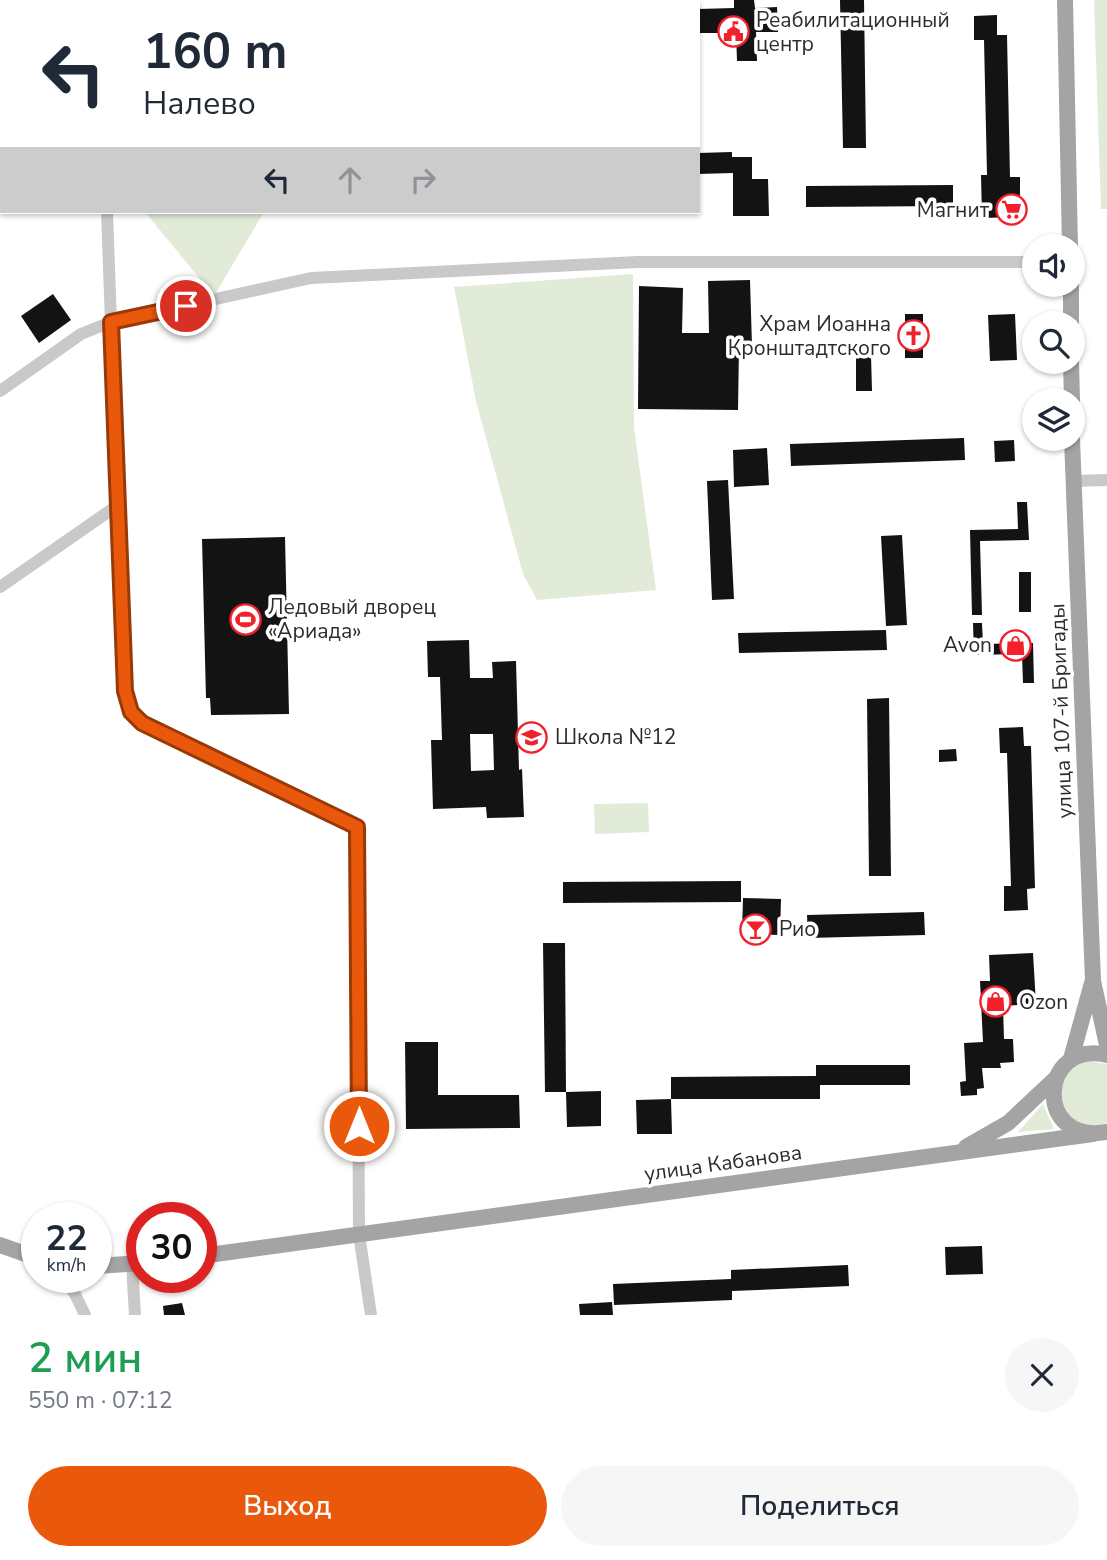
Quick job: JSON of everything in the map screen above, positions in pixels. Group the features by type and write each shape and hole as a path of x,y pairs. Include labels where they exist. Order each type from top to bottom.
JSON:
{"main road":[{"path":"1065,0 1070,234"},
{"name":"улица 107-й Бригады","path":"1072,451 1093,981"},
{"path":"1093,981 1107,1045"},
{"path":"951,1154 1008,1123 1055,1079 1071,1059 1093,981"},
{"path":"1071,1059 1083,1054 1107,1055"},
{"path":"1055,1079 1053,1092 1060,1116 1069,1126 1102,1133"},
{"name":"улица Кабанова","path":"217,1254 1102,1133"},
{"path":"0,1245 21,1252"}],"street":[{"path":"107,214 125,691 131,712 142,723 357,827 359,1234 371,1315"},
{"path":"0,391 81,334 111,322 311,278 638,262 1022,262"},
{"path":"1073,481 1107,480"},
{"path":"0,587 118,505"},
{"path":"73,1293 85,1315"},
{"path":"135,1315 136,1293"}],"green space":[{"path":"1094,0 1107,0 1107,209 1101,209"},
{"path":"147,214 263,214 214,296"},
{"path":"633,274 634,427 656,590 537,600 523,574 476,401 454,287"},
{"path":"648,803 649,832 595,834 594,804"},
{"path":"1087,1061 1107,1064 1107,1123 1091,1125 1078,1122 1062,1104 1064,1080 1073,1069"},
{"path":"1043,1104 1054,1129 1018,1132"}],"building":[{"name":"Реабилитационный центр","path":"734,0 754,0 755,8 777,7 778,32 756,32 757,61 737,61 736,33 700,33 700,9 734,8"},
{"path":"840,0 864,0 866,148 843,148"},
{"path":"997,15 997,35 1007,35 1010,177 1020,177 1020,217 982,218 981,175 987,175 984,40 974,40 974,16"},
{"path":"732,152 732,157 752,157 752,179 768,179 769,216 733,216 733,173 700,174 700,153"},
{"path":"953,185 953,206 806,207 806,186"},
{"path":"750,280 752,346 739,346 738,410 638,409 639,286 683,288 682,333 709,333 708,281"},
{"path":"53,294 71,320 39,343 21,316"},
{"name":"Храм Иоанна Кронштадтского","path":"905,314 923,314 923,358 905,358"},
{"path":"1015,314 1017,360 990,361 988,315"},
{"path":"856,355 871,355 872,391 856,391"},
{"path":"964,438 965,460 791,466 790,444"},
{"path":"1014,440 1015,461 995,462 994,441"},
{"path":"767,448 769,485 734,487 733,450"},
{"path":"728,480 734,599 712,600 707,481"},
{"path":"1017,502 1027,502 1029,540 980,541 982,615 972,615 970,530 1018,529"},
{"path":"902,535 907,625 886,626 881,536"},
{"name":"Ледовый дворец «Ариада»","path":"285,537 289,714 211,715 210,698 206,698 202,539"},
{"path":"1019,572 1031,572 1031,612 1019,612"},
{"path":"973,623 982,623 983,644 1033,643 1034,683 1023,683 1022,654 974,655"},
{"path":"886,630 887,650 739,653 738,633"},
{"path":"469,640 470,678 493,678 492,662 516,661 519,770 522,769 524,817 487,818 486,807 433,809 431,740 442,740 440,677 428,677 427,641","holes":["470,734 493,734 494,770 471,771"]},
{"path":"889,698 891,876 869,876 867,699"},
{"path":"1023,727 1024,746 1031,746 1035,888 1027,889 1028,910 1004,911 1004,886 1011,886 1007,753 1000,753 999,728"},
{"path":"956,749 957,761 939,762 939,750"},
{"path":"741,881 741,902 563,903 563,882"},
{"path":"743,898 781,899 780,935 742,934"},
{"path":"924,912 925,935 808,938 807,915"},
{"path":"543,943 565,943 566,1092 545,1092"},
{"path":"1033,953 1036,1004 1003,1006 1004,1039 1013,1039 1014,1062 1000,1063 1001,1068 982,1068 984,1088 977,1089 977,1095 961,1096 960,1082 966,1081 964,1043 983,1042 980,981 990,981 989,955"},
{"path":"405,1042 438,1042 438,1095 519,1095 520,1128 406,1129"},
{"path":"816,1065 910,1065 910,1085 820,1085 820,1099 671,1099 671,1077 816,1076"},
{"path":"601,1091 601,1126 567,1127 566,1092"},
{"path":"671,1099 672,1134 637,1134 636,1100"},
{"path":"982,1246 983,1274 946,1275 945,1247"},
{"path":"848,1265 849,1286 732,1291 732,1300 614,1305 613,1284 731,1279 731,1270"},
{"path":"612,1302 613,1315 580,1315 579,1304"},
{"path":"182,1303 185,1315 164,1315 163,1306"}],"place":[{"name":"Реабилитационный центр","path":"733,32"},
{"name":"Магнит","path":"1012,210"},
{"name":"Храм Иоанна Кронштадтского","path":"914,336"},
{"name":"Ледовый дворец «Ариада»","path":"245,619"},
{"name":"Avon","path":"1015,645"},
{"name":"Школа №12","path":"532,737"},
{"name":"Рио","path":"756,929"},
{"name":"Ozon","path":"996,1002"}],"route":[{"path":"186,306 111,322 125,691 131,712 142,723 357,827 359,1126"}]}
